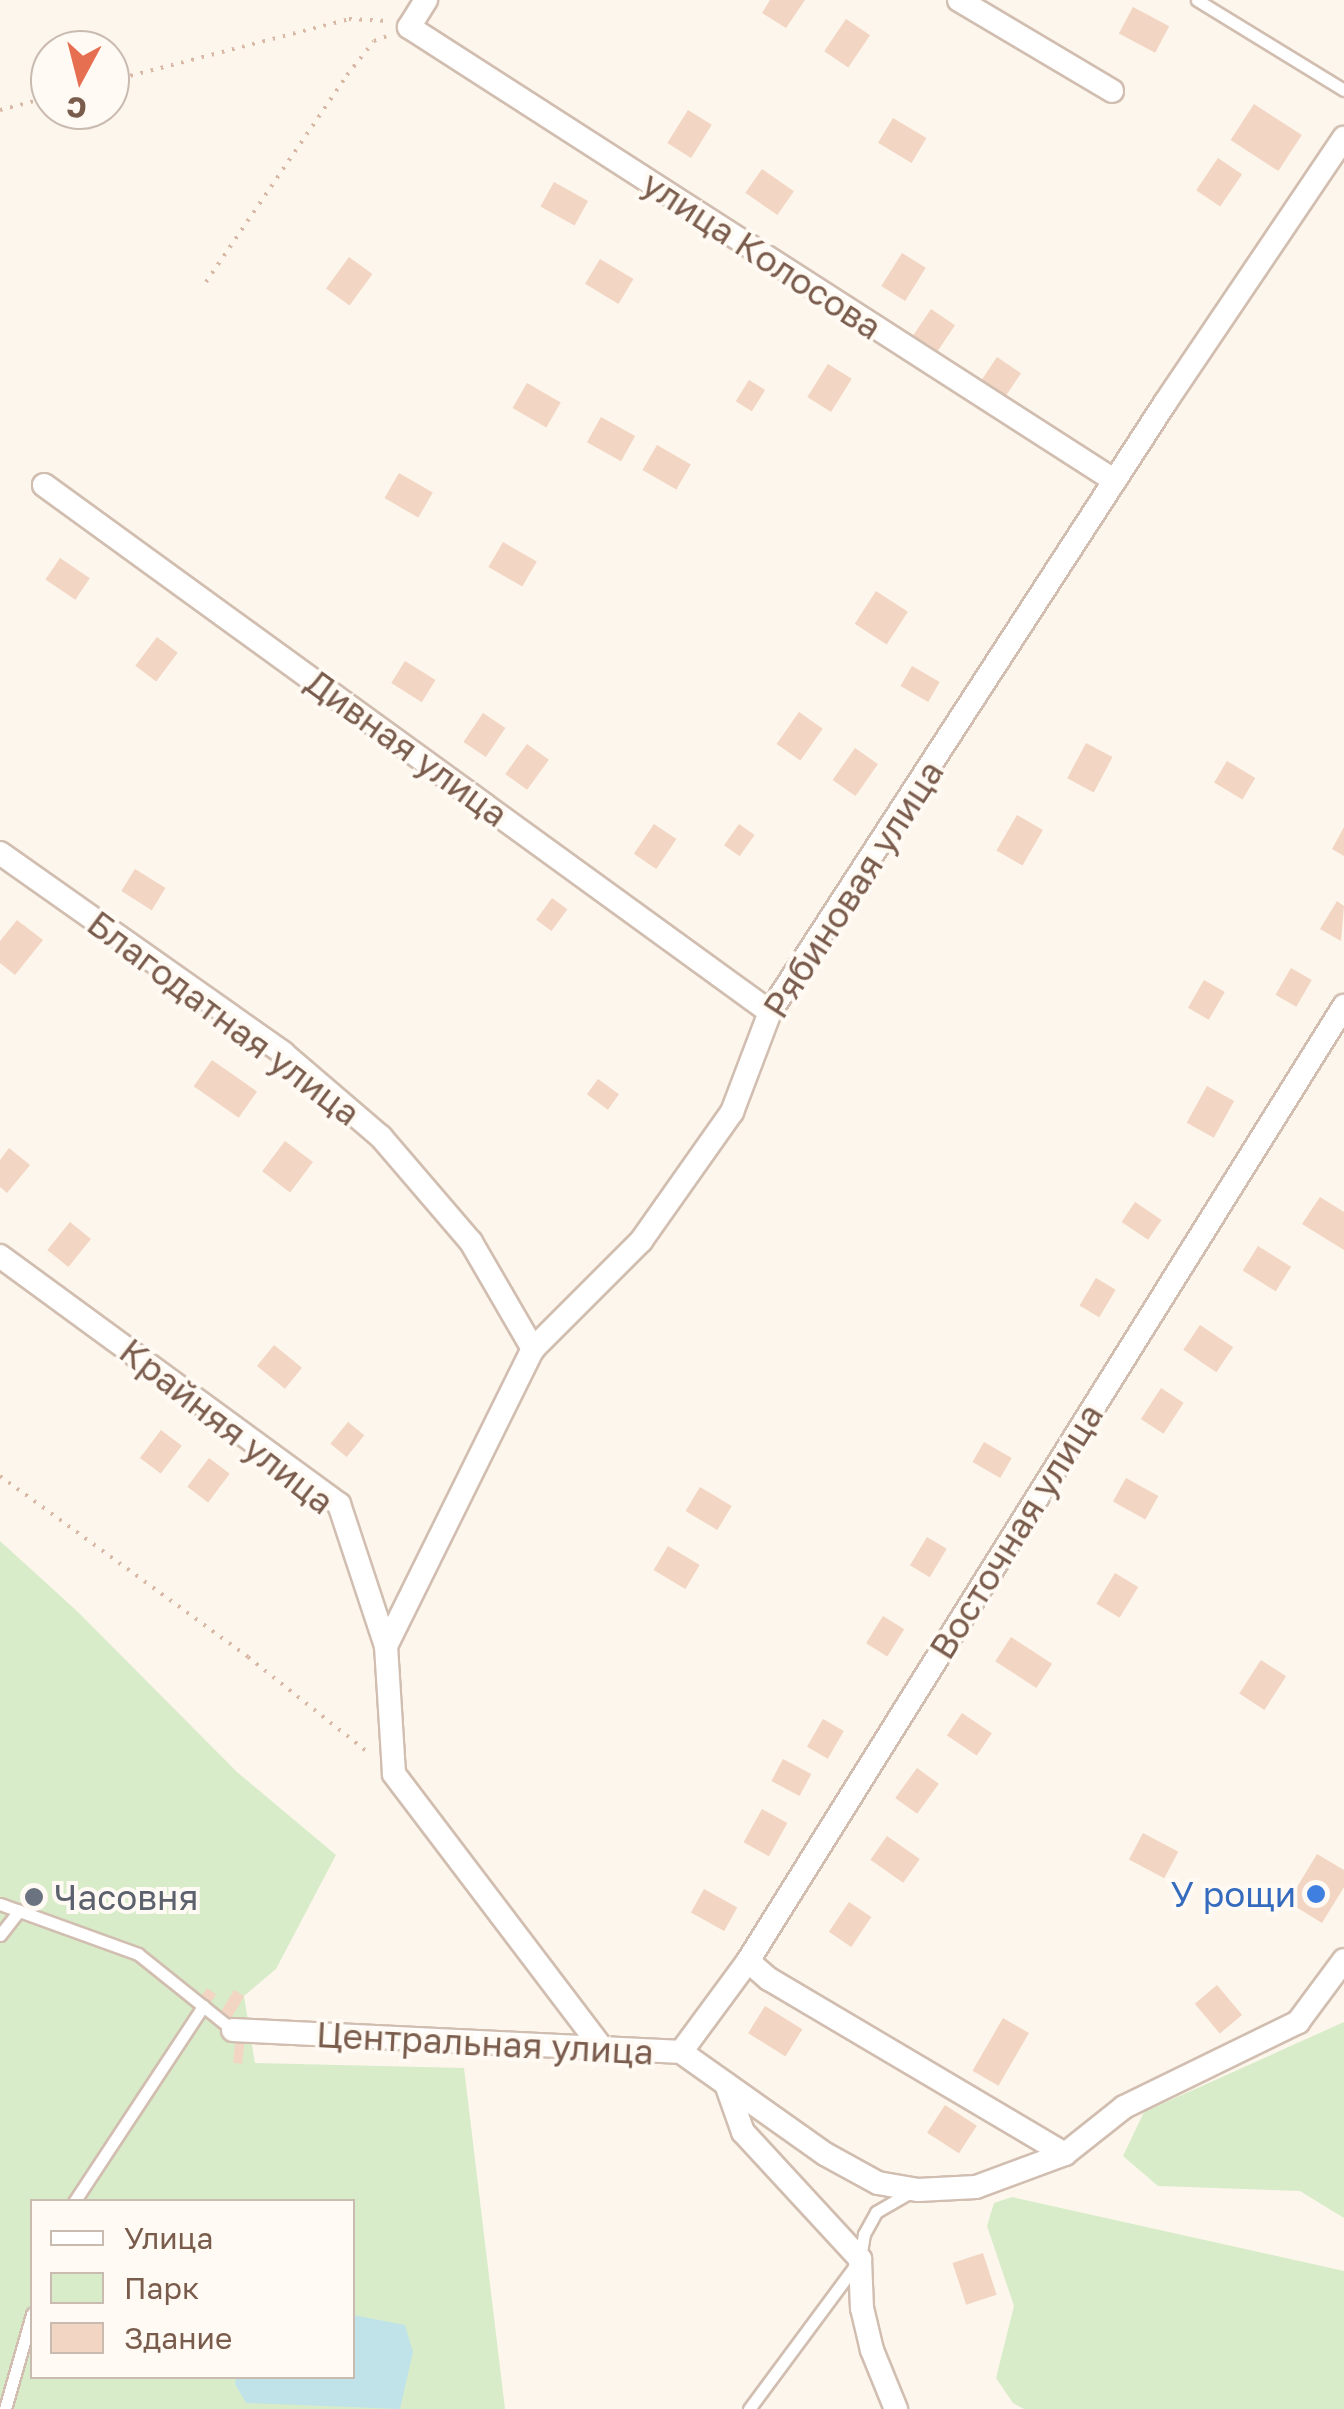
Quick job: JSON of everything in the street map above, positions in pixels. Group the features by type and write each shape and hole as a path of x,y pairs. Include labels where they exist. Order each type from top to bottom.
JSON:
{"street":[{"path":"409,28 426,0"},
{"path":"959,0 1112,91"},
{"name":"улица Колосова","path":"409,28 1115,482"},
{"name":"Рябиновая улица","path":"386,1646 533,1349 641,1241 732,1112 770,1012 1344,138"},
{"name":"Дивная улица","path":"44,485 770,1012"},
{"name":"Благодатная улица","path":"0,852 283,1053 381,1137 471,1242 533,1349"},
{"name":"Восточная улица","path":"681,2052 748,1961 1344,1006"},
{"name":"Крайняя улица","path":"0,1256 340,1504 386,1646 394,1774"},
{"path":"394,1774 603,2049"},
{"name":"Центральная улица","path":"233,2030 681,2052 878,2183 918,2190 976,2187 1066,2154 1124,2107 1298,2022 1344,1960"},
{"path":"748,1961 768,1979 1066,2154"},
{"path":"726,2084 743,2132 860,2259 862,2308 872,2350 896,2409"}],"lane":[{"path":"1196,0 1344,90"},
{"path":"0,1904 138,1954 233,2030"},
{"path":"0,1935 19,1911"},
{"path":"76,2199 203,2006"},
{"path":"749,2409 860,2259 864,2234 876,2212 893,2198 918,2190"},
{"path":"5,2409 30,2321"}],"path":[{"path":"130,76 350,18 380,18 409,28"},
{"path":"206,282 374,41 409,28"},
{"path":"0,110 30,102"},
{"path":"0,1476 248,1657 394,1774"}],"green space":[{"path":"0,1541 78,1612 237,1772 336,1855 276,1969 244,1996 255,2063 464,2068 505,2409 0,2409"},
{"path":"1344,2022 1344,2218 1300,2191 1158,2186 1123,2156 1144,2112"},
{"path":"1012,2197 1344,2271 1344,2409 1024,2409 1013,2403 996,2378 1014,2306 987,2226 994,2203"}],"water":[{"path":"355,2315 405,2325 413,2352 400,2409 246,2403 236,2379 355,2379"}],"building":[{"path":"770,0 805,0 786,28 762,13"},
{"path":"1133,7 1169,26 1155,53 1119,33"},
{"path":"846,19 870,35 848,68 824,51"},
{"path":"1254,104 1302,135 1278,171 1231,140"},
{"path":"688,110 712,125 691,158 667,143"},
{"path":"893,118 926,138 911,163 878,143"},
{"path":"1218,158 1242,174 1220,207 1196,190"},
{"path":"762,169 794,191 777,215 745,193"},
{"path":"554,182 588,201 575,225 540,206"},
{"path":"902,253 926,268 905,301 881,286"},
{"path":"349,257 372,274 350,306 326,289"},
{"path":"600,259 633,279 618,304 585,284"},
{"path":"931,309 955,325 933,358 909,341"},
{"path":"997,357 1021,373 999,406 975,390"},
{"path":"828,364 852,379 831,412 807,397"},
{"path":"749,380 765,390 752,411 736,401"},
{"path":"527,383 561,402 546,428 512,408"},
{"path":"601,417 635,436 621,461 587,442"},
{"path":"657,445 691,464 676,490 642,470"},
{"path":"399,473 433,492 418,518 384,498"},
{"path":"503,542 537,562 522,587 488,567"},
{"path":"60,558 90,578 75,600 45,580"},
{"path":"876,591 908,612 887,644 855,624"},
{"path":"157,637 178,653 156,681 135,666"},
{"path":"405,661 436,680 422,702 391,683"},
{"path":"912,666 940,682 928,702 900,686"},
{"path":"799,712 823,729 800,761 777,744"},
{"path":"483,713 505,728 486,757 463,742"},
{"path":"1086,743 1112,757 1094,792 1067,778"},
{"path":"527,744 549,760 527,790 505,774"},
{"path":"855,748 878,764 856,796 833,780"},
{"path":"1227,761 1255,778 1242,799 1214,782"},
{"path":"1017,815 1043,830 1022,866 996,851"},
{"path":"654,824 676,839 656,869 634,854"},
{"path":"739,824 755,835 740,856 724,845"},
{"path":"1344,827 1344,856 1332,849"},
{"path":"135,869 166,888 152,910 121,891"},
{"path":"552,898 567,909 552,931 536,920"},
{"path":"1337,901 1344,906 1341,941 1320,929"},
{"path":"17,920 43,940 15,975 0,963 0,941"},
{"path":"1291,968 1312,980 1296,1007 1276,995"},
{"path":"1204,980 1225,992 1209,1020 1188,1008"},
{"path":"212,1060 257,1092 239,1118 194,1086"},
{"path":"598,1079 619,1094 608,1110 587,1094"},
{"path":"1207,1086 1234,1101 1214,1138 1187,1123"},
{"path":"285,1141 313,1162 290,1192 262,1171"},
{"path":"9,1148 30,1165 7,1193 0,1187 0,1160"},
{"path":"1320,1197 1344,1212 1344,1250 1302,1224"},
{"path":"1135,1202 1162,1220 1148,1240 1122,1222"},
{"path":"70,1222 91,1239 68,1267 47,1250"},
{"path":"1258,1246 1291,1267 1276,1291 1243,1271"},
{"path":"1096,1278 1116,1290 1099,1317 1080,1305"},
{"path":"1200,1325 1233,1347 1216,1372 1183,1350"},
{"path":"274,1345 302,1368 285,1389 257,1366"},
{"path":"1161,1388 1184,1403 1163,1434 1141,1419"},
{"path":"348,1422 364,1435 347,1457 330,1444"},
{"path":"161,1430 182,1446 161,1474 140,1458"},
{"path":"984,1442 1012,1458 1000,1478 972,1462"},
{"path":"209,1458 230,1474 208,1502 187,1487"},
{"path":"1126,1478 1158,1496 1145,1520 1113,1502"},
{"path":"700,1487 732,1506 717,1530 686,1511"},
{"path":"927,1537 947,1549 930,1577 910,1565"},
{"path":"668,1546 700,1565 685,1589 654,1570"},
{"path":"1115,1573 1138,1587 1120,1618 1096,1604"},
{"path":"883,1616 904,1629 887,1656 866,1643"},
{"path":"1011,1637 1052,1664 1036,1688 995,1661"},
{"path":"1261,1660 1286,1676 1264,1710 1239,1694"},
{"path":"962,1713 992,1733 977,1756 947,1735"},
{"path":"823,1719 844,1731 828,1759 807,1747"},
{"path":"783,1759 811,1774 800,1796 771,1781"},
{"path":"917,1768 939,1784 917,1814 895,1798"},
{"path":"762,1809 787,1823 769,1856 744,1842"},
{"path":"1143,1833 1178,1852 1164,1878 1129,1859"},
{"path":"887,1836 920,1859 903,1883 870,1860"},
{"name":"У рощи","path":"1317,1854 1344,1870 1344,1887 1322,1923 1288,1902"},
{"name":"Часовня","path":"30,1887 44,1893 38,1906 25,1900"},
{"path":"704,1889 737,1907 724,1931 691,1913"},
{"path":"849,1902 871,1917 851,1947 829,1932"},
{"path":"1217,1985 1242,2015 1220,2034 1195,2004"},
{"path":"207,1988 216,1994 210,2003 201,1997"},
{"path":"234,1990 244,1996 229,2022 219,2016"},
{"path":"765,2006 802,2029 785,2056 748,2033"},
{"path":"1003,2018 1029,2033 998,2086 973,2071"},
{"path":"236,2036 245,2037 242,2064 233,2063"},
{"path":"945,2105 977,2126 959,2153 927,2133"},
{"path":"983,2253 997,2295 966,2305 953,2263"}],"place":[{"name":"У рощи","path":"1316,1894"},
{"name":"Часовня","path":"34,1897"}]}
